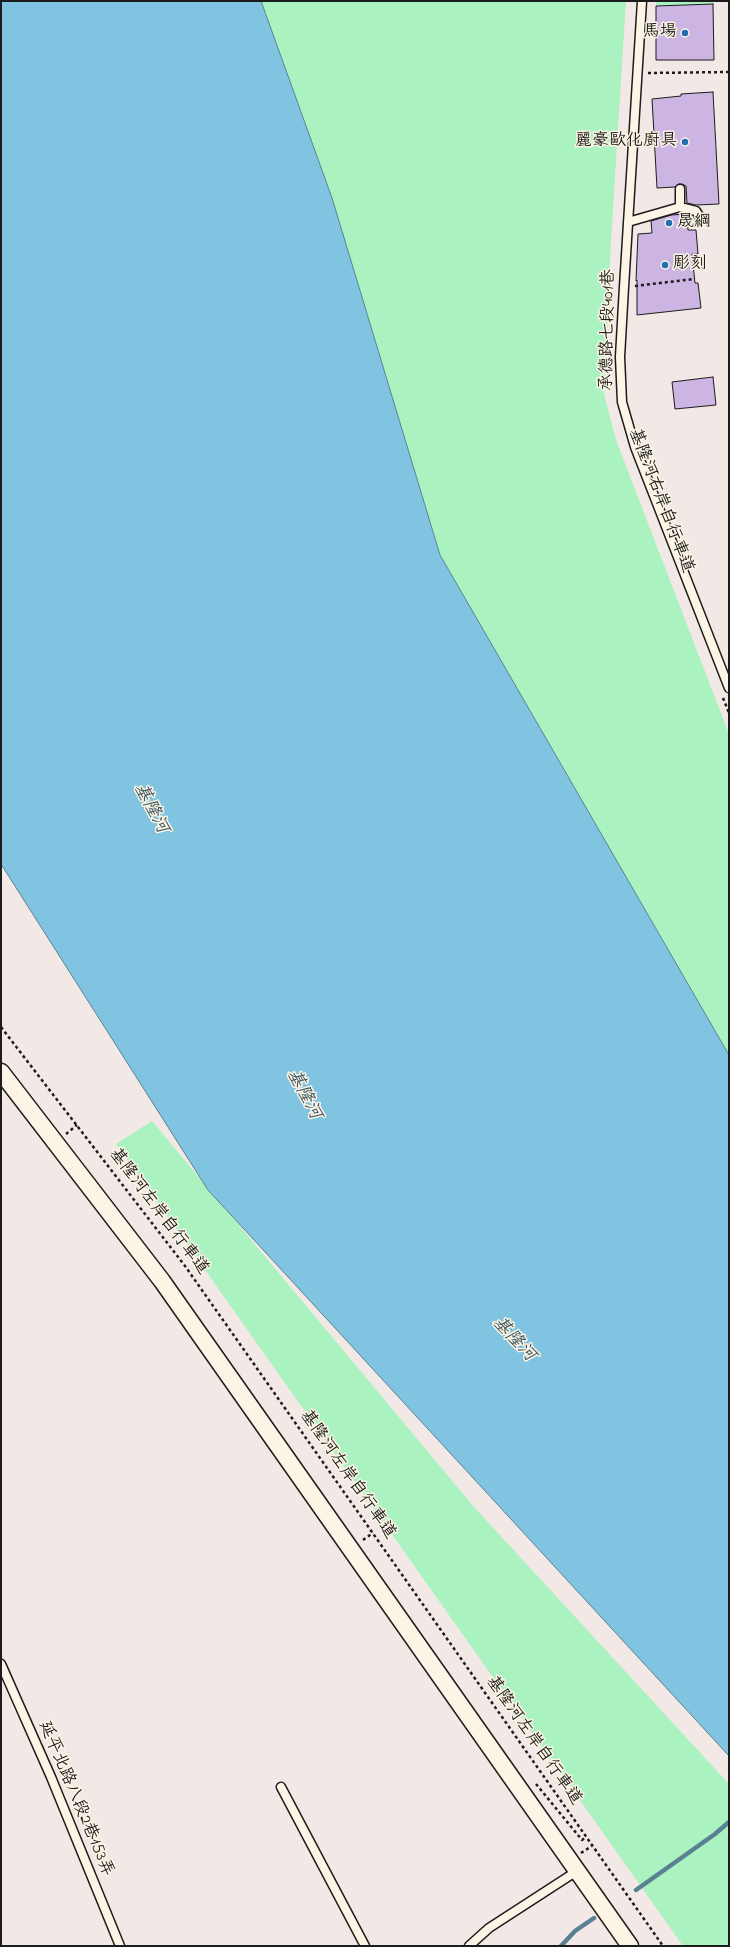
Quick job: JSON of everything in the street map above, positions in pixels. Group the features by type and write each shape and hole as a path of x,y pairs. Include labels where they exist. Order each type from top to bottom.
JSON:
{"street":[{"path":"1,1072 162,1281 630,1946"}],"lane":[{"name":"承德路七段401巷","path":"642,1 620,357 622,402 635,447 729,688"},
{"path":"680,189 680,207"},
{"path":"628,222 680,207 696,211 701,219"},
{"name":"延平北路八段2巷153弄","path":"1,1664 51,1777 120,1946"},
{"path":"281,1787 366,1946"},
{"path":"469,1946 489,1928 577,1871"}],"path":[{"path":"638,73 729,72"},
{"path":"624,287 694,279"},
{"path":"720,691 729,713"},
{"name":"基隆河左岸自行車道","path":"1,1027 185,1266 663,1946"}],"green space":[{"path":"261,1 626,1 611,241 604,394 616,440 729,734 729,1055 440,555 332,198"},
{"path":"656,1 712,1 713,4 656,6"},
{"path":"152,1121 474,1507 729,1784 729,1946 683,1946 116,1144"}],"water":[{"name":"基隆河","path":"1,1 261,1 332,198 440,555 729,1055 729,1756 208,1190 1,864"}],"building":[{"name":"馬場","path":"713,4 714,60 656,60 656,6"},
{"name":"麗豪歐化廚具","path":"713,92 719,204 696,205 687,203 686,186 682,184 678,184 675,187 657,188 652,99 681,96 681,94"},
{"path":"687,214 688,230 696,230 698,254 692,254 695,283 698,283 701,308 637,315 637,280 636,281 638,234 652,233 651,221 671,215"},
{"path":"713,377 716,405 675,409 672,382"}],"waterway":[{"path":"636,1890 715,1834 729,1822"},
{"path":"561,1946 575,1931 594,1918"}],"place":[{"name":"馬場","path":"685,33"},
{"name":"麗豪歐化廚具","path":"685,142"},
{"name":"晟綱","path":"669,223"},
{"name":"彫刻","path":"665,265"}]}
